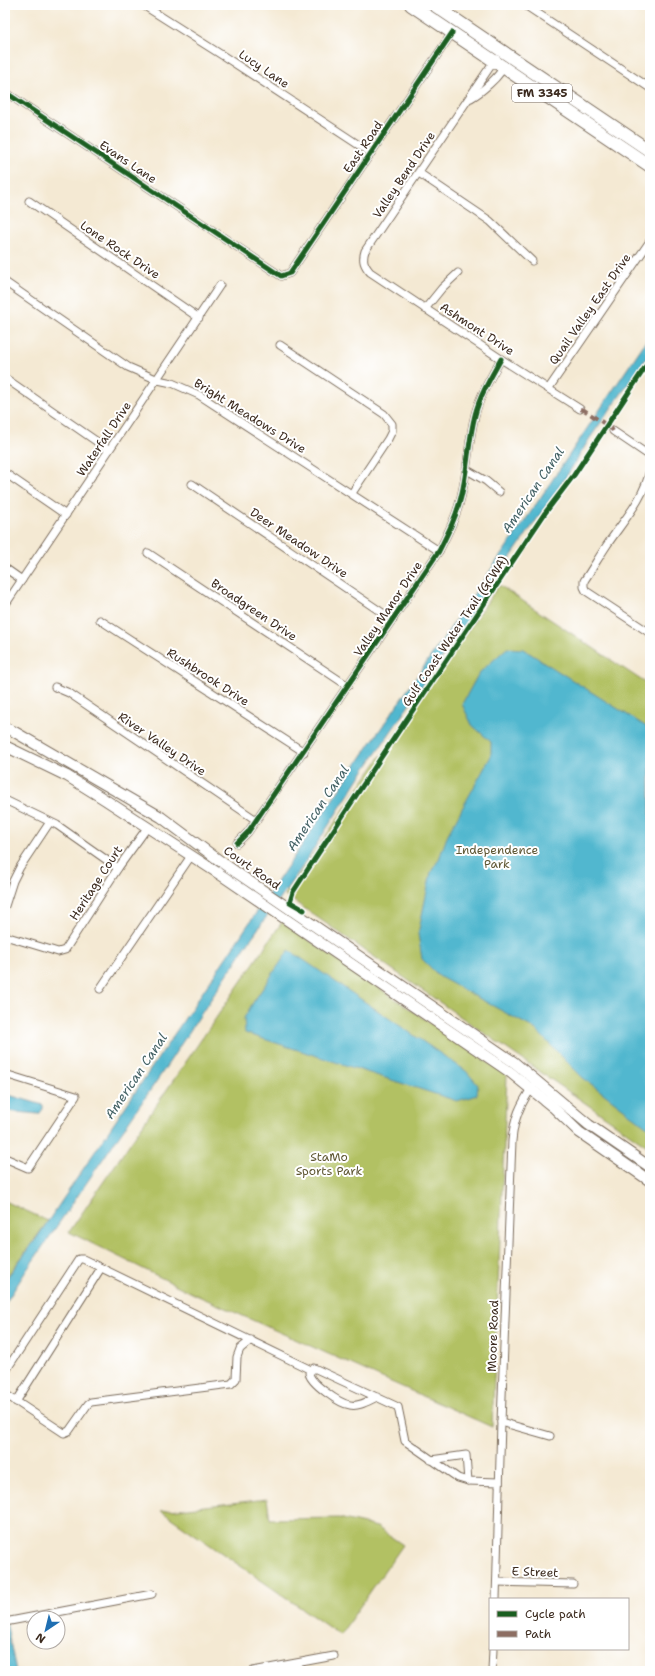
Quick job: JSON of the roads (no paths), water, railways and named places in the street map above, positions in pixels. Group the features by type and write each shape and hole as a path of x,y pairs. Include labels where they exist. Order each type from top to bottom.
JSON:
{"main road":[{"name":"FM 3345","path":"411,5 650,166"},
{"name":"FM 3345","path":"440,7 506,54 650,151"},
{"path":"596,129 603,119"},
{"name":"Court Road","path":"5,728 13,731 160,817 224,864 284,905 296,920 346,960 510,1072 579,1132 650,1181"},
{"name":"Court Road","path":"5,746 67,776 191,856 276,914 296,920 351,952 515,1063 599,1133 650,1167"},
{"path":"346,960 351,952"}],"street":[{"name":"Lucy Lane","path":"143,5 225,57 371,154"},
{"path":"525,5 650,88"},
{"path":"435,21 440,7"},
{"name":"East Road","path":"290,273 452,32"},
{"name":"Valley Bend Drive","path":"469,99 479,93 506,54"},
{"name":"Valley Bend Drive","path":"364,265 363,257 365,251 469,99 506,54"},
{"name":"Evans Lane","path":"5,92 281,276 290,273"},
{"path":"419,173 490,221 532,261"},
{"name":"Lone Rock Drive","path":"29,202 199,318"},
{"name":"Quail Valley East Drive","path":"549,388 650,241"},
{"name":"Ashmont Drive","path":"364,265 370,272 500,359 549,388 580,409"},
{"path":"425,308 442,288 458,273"},
{"name":"Bright Meadows Drive","path":"5,282 128,367 158,380 172,383 200,395 439,551"},
{"name":"Waterfall Drive","path":"5,605 158,380 220,285"},
{"path":"280,344 384,414 392,424 392,431 388,440 352,493"},
{"name":"Valley Manor Drive","path":"237,843 256,820 304,752 439,551 452,525 461,498 467,470 469,442 476,414 485,389 500,359"},
{"path":"5,378 109,450"},
{"path":"612,431 650,456"},
{"path":"467,470 486,481 499,492"},
{"path":"650,470 644,489 584,581 586,591 650,633"},
{"path":"5,473 66,515"},
{"name":"Deer Meadow Drive","path":"192,484 393,620"},
{"name":"Broadgreen Drive","path":"148,552 348,686"},
{"path":"5,568 22,580"},
{"name":"Rushbrook Drive","path":"100,620 304,752"},
{"name":"River Valley Drive","path":"55,687 69,694 256,820"},
{"path":"5,800 50,822 118,868"},
{"path":"5,906 13,881 20,867 50,822"},
{"name":"Heritage Court","path":"5,936 58,952 65,950 118,868 146,828"},
{"path":"100,989 191,856"},
{"path":"5,1074 76,1096 28,1168 5,1158"},
{"name":"Moore Road","path":"496,1598 512,1141 516,1116 523,1101 537,1081"},
{"path":"5,1372 79,1259 83,1259 311,1370 314,1368 398,1408 402,1437 405,1441 458,1478 468,1481 499,1482"},
{"path":"16,1402 101,1268"},
{"path":"5,1394 64,1433 69,1431 88,1404 92,1402 231,1384 236,1379 237,1357 240,1349 251,1340"},
{"path":"311,1370 308,1373 311,1381 345,1404 356,1405 377,1397"},
{"path":"501,1422 550,1436"},
{"path":"431,1460 466,1455 468,1481"},
{"name":"E Street","path":"497,1582 573,1584"},
{"path":"7,1622 152,1594"},
{"path":"492,1671 493,1650"},
{"path":"253,1671 334,1656"}],"water":[{"name":"American Canal","path":"650,335 650,353 590,438 566,477 361,775 300,870 250,940 160,1076 5,1304 5,1280 36,1239 368,747 526,519"},
{"name":"Independence Park","path":"507,648 523,649 650,729 650,1129 582,1077 535,1029 440,977 422,959 418,934 431,872 439,859 448,834 491,756 491,742 472,725 462,704 479,673"},
{"path":"289,950 466,1071 478,1085 477,1095 457,1101 245,1033 244,1018"},
{"path":"5,1094 43,1105 43,1109 39,1114 5,1111"},
{"path":"5,1616 16,1671 5,1671"}],"park label":[{"name":"StaMo Sports Park","path":"329,1164"}]}
